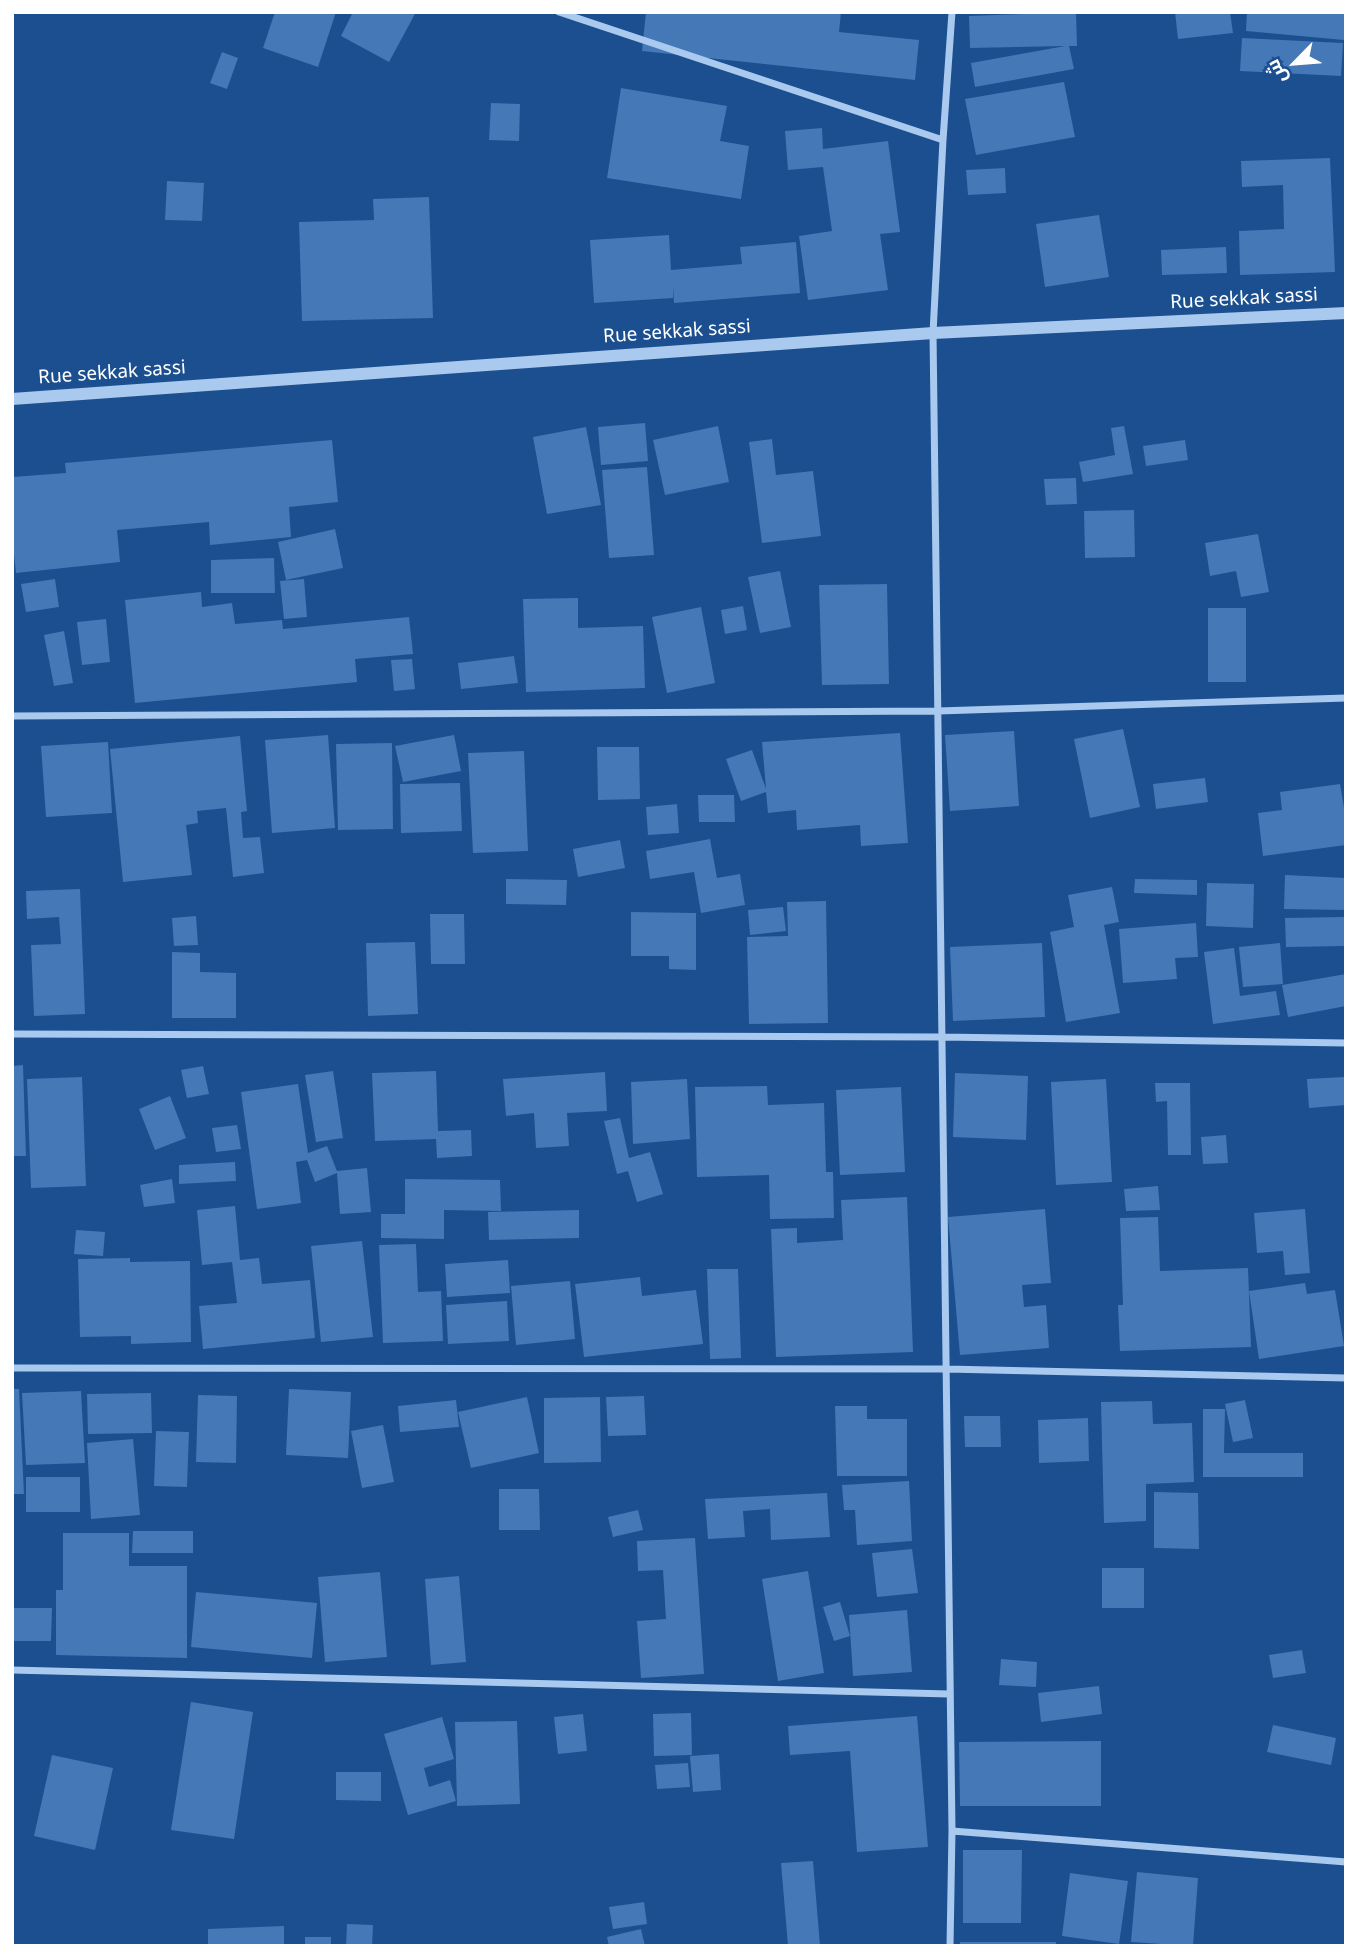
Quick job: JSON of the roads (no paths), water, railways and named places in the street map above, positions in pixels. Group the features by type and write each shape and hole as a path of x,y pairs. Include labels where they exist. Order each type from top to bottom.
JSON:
{"street":[{"path":"559,12 943,140"},
{"path":"950,1946 952,1831 948,1694 933,333 952,12"},
{"name":"Rue sekkak sassi","path":"12,399 933,333 1346,313"},
{"path":"12,716 938,711 1346,698"},
{"path":"12,1034 942,1037 1346,1043"},
{"path":"12,1367 946,1369 1346,1378"},
{"path":"12,1670 948,1694"},
{"path":"952,1831 1346,1862"}]}
